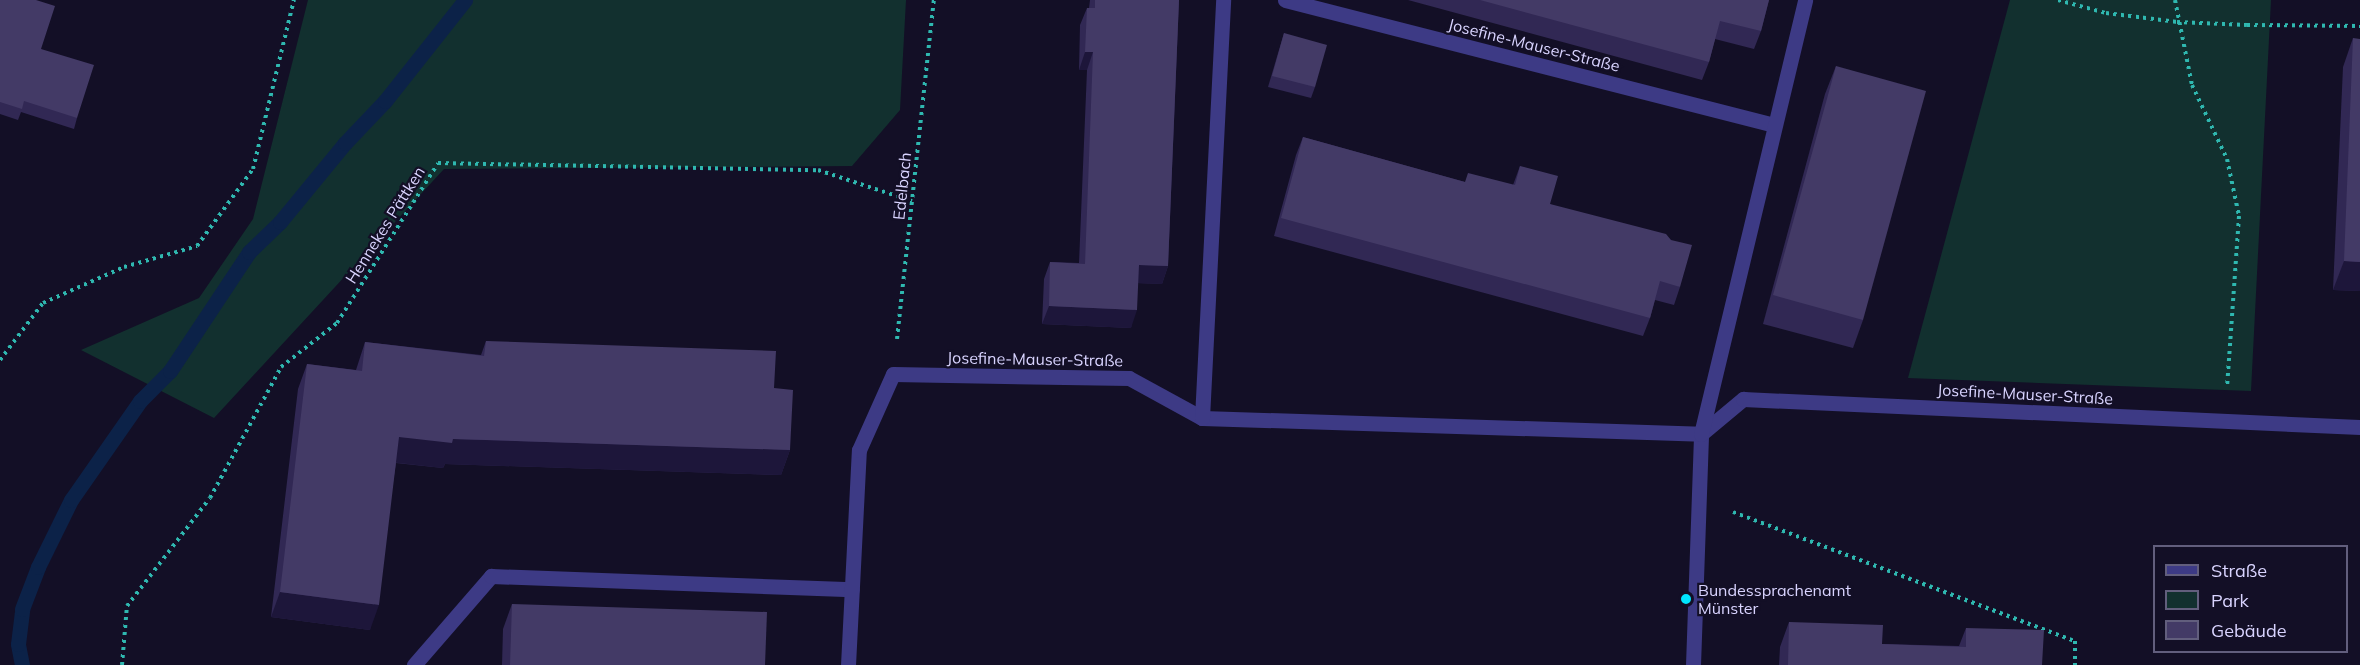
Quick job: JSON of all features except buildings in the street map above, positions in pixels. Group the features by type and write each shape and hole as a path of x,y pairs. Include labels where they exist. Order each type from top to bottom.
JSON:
{"street":[{"path":"1202,418 1223,0"},
{"name":"Josefine-Mauser-Straße","path":"1285,0 1774,125"},
{"path":"1693,665 1701,434 1805,0"},
{"path":"848,665 859,450 893,374"},
{"name":"Josefine-Mauser-Straße","path":"893,374 1129,378 1202,418 1701,434 1743,399 2360,427"},
{"path":"414,665 491,576 852,590"}],"path":[{"path":"0,360 43,303 124,267 197,246 253,169 294,0"},
{"name":"Edelbach","path":"893,374 934,0"},
{"path":"2058,0 2106,13 2177,21 2247,25 2360,26"},
{"path":"2175,0 2177,21 2192,85 2227,159 2239,216 2225,421"},
{"name":"Hennekes Pättken","path":"122,665 127,606 210,498 280,367 337,323 438,163 818,170 912,201"},
{"path":"1699,499 2075,641 2075,665"}],"green space":[{"path":"308,0 906,0 900,110 852,166 444,169 214,418 81,350 199,298 253,219"},
{"path":"2010,0 2271,0 2251,391 1908,378"}],"waterway":[{"path":"22,665 18,644 22,609 38,567 71,500 140,401 170,371 249,252 280,222 345,143 385,101 465,0"}],"place":[{"name":"Bundessprachenamt Münster","path":"1686,599"}]}
